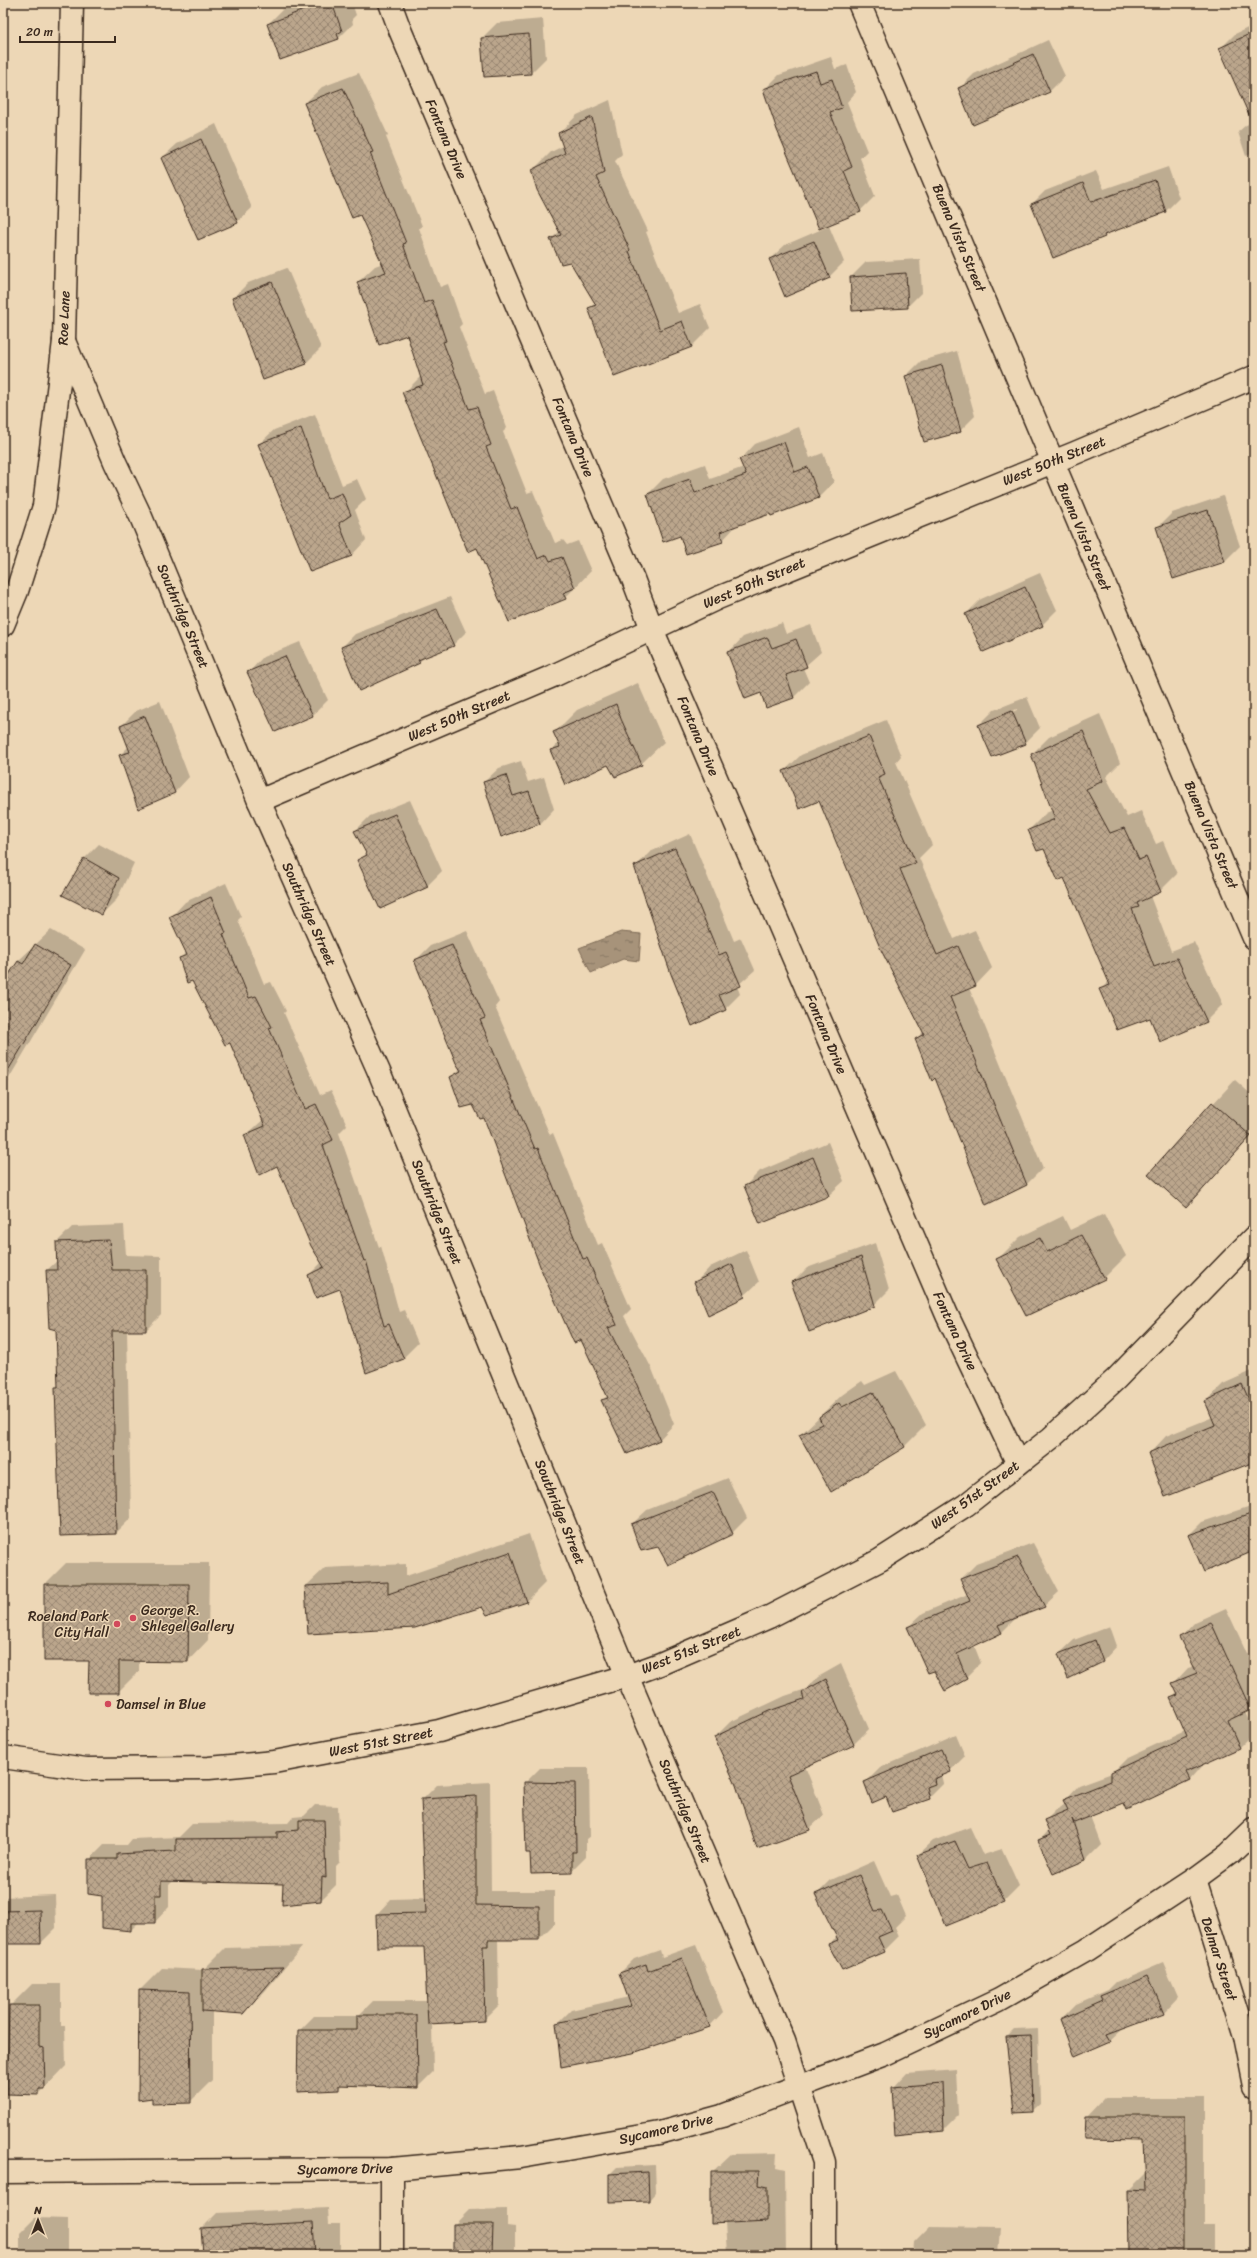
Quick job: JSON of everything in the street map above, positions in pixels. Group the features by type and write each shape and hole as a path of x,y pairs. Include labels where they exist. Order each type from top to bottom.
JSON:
{"street":[{"name":"Roe Lane","path":"3,625 17,591 44,506 64,341 72,3"},
{"name":"Fontana Drive","path":"390,3 400,30 633,579 652,629 947,1315 1018,1464"},
{"name":"Buena Vista Street","path":"859,3 1254,938"},
{"name":"Southridge Street","path":"64,341 115,462 141,517 259,801 380,1074 627,1676 784,2041 801,2087 824,2162 824,2255"},
{"name":"West 50th Street","path":"259,801 552,676 718,598 1254,377"},
{"name":"West 51st Street","path":"3,1757 86,1769 209,1768 274,1762 439,1731 627,1676 660,1664 770,1617 880,1560 966,1505 1051,1438 1116,1379 1254,1237"},
{"name":"Sycamore Drive","path":"3,2172 392,2169 521,2157 659,2133 722,2116 885,2054 999,2000 1087,1950 1195,1879 1228,1854 1254,1830"},
{"name":"Delmar Street","path":"1195,1879 1244,2036 1254,2086"},
{"path":"392,2169 392,2255"}],"water":[{"path":"621,932 641,934 639,961 623,959 591,973 579,948"}],"building":[{"path":"322,3 332,3 342,31 337,34 339,39 280,60 267,24"},
{"path":"1254,32 1254,126 1219,48"},
{"path":"529,34 531,74 484,77 481,38"},
{"path":"1033,54 1050,92 973,125 958,88"},
{"path":"816,71 820,83 832,79 842,108 830,112 852,167 844,171 861,212 819,229 777,130 763,89"},
{"path":"343,88 373,152 370,153 406,243 403,244 424,303 432,300 446,341 443,342 469,409 477,407 491,445 486,447 511,509 517,507 538,559 547,555 550,561 562,557 575,588 563,593 566,599 509,622 477,548 468,552 402,392 423,385 407,335 379,345 357,282 386,272 360,215 352,218 304,103"},
{"path":"592,117 604,173 596,177 630,250 629,251 660,330 682,321 692,347 614,377 588,308 596,305 570,262 561,264 550,239 561,235 537,190 531,170 565,153 558,133"},
{"path":"201,139 238,223 198,240 161,158"},
{"path":"1155,180 1166,212 1104,235 1105,237 1053,258 1031,204 1083,183 1091,202"},
{"path":"814,241 830,278 785,297 769,259"},
{"path":"906,273 908,308 852,311 850,277"},
{"path":"272,282 307,364 263,380 232,298"},
{"path":"942,365 961,432 924,442 905,376"},
{"path":"301,428 327,499 342,493 351,515 339,523 352,556 310,572 258,444"},
{"path":"784,442 795,472 808,467 819,498 771,516 770,514 720,532 723,542 686,554 680,536 663,542 647,494 690,479 695,493 746,475 739,459"},
{"path":"1208,510 1225,562 1173,579 1156,527"},
{"path":"1025,587 1043,626 983,652 965,614"},
{"path":"437,609 454,646 418,660 420,663 359,691 341,647"},
{"path":"767,637 772,648 796,639 807,667 786,675 794,698 766,708 761,693 745,699 727,652"},
{"path":"285,656 313,716 275,732 247,672"},
{"path":"616,704 621,719 642,765 615,777 608,765 565,785 550,750 560,747 553,732"},
{"path":"1012,711 1026,744 992,757 978,725"},
{"path":"145,716 175,793 138,809 119,755 130,752 120,726"},
{"path":"1083,731 1103,781 1086,789 1110,833 1124,828 1139,860 1146,857 1161,892 1137,903 1139,907 1132,909 1154,967 1177,958 1207,1022 1160,1042 1150,1018 1117,1030 1099,989 1110,985 1064,878 1058,881 1044,849 1037,851 1028,830 1055,819 1031,754"},
{"path":"869,736 885,774 878,777 916,863 900,869 937,955 958,946 976,986 950,997 1027,1185 986,1205 935,1078 932,1081 915,1039 924,1034 881,950 819,801 799,809 783,771"},
{"path":"506,775 513,796 529,791 540,824 501,837 483,782"},
{"path":"395,814 428,887 380,909 357,860 367,855 354,831"},
{"path":"675,848 719,955 726,952 741,986 719,995 726,1010 692,1026 671,974 634,866"},
{"path":"84,858 119,878 102,915 62,895"},
{"path":"211,897 226,933 223,934 249,998 256,996 272,1027 269,1028 305,1109 316,1104 333,1140 323,1145 364,1261 366,1260 384,1326 389,1324 404,1359 366,1373 340,1289 316,1298 308,1275 324,1267 311,1246 277,1166 259,1175 244,1135 265,1126 230,1043 225,1045 192,981 187,983 179,958 187,955 169,917"},
{"path":"35,944 71,965 3,1079 3,983 18,961 23,964"},
{"path":"452,945 485,1018 480,1020 535,1149 538,1148 583,1259 587,1258 617,1325 608,1328 637,1385 660,1440 627,1454 601,1400 608,1398 581,1340 574,1343 543,1274 484,1118 480,1119 473,1105 461,1108 450,1077 461,1071 456,1063 414,960"},
{"path":"1212,1102 1251,1136 1186,1208 1148,1174"},
{"path":"813,1157 829,1196 760,1224 744,1186"},
{"path":"1081,1235 1105,1279 1026,1316 996,1259 1040,1238 1047,1252"},
{"path":"109,1240 112,1270 146,1270 146,1331 112,1331 116,1534 60,1536 55,1387 58,1387 56,1330 49,1328 46,1270 57,1270 56,1242"},
{"path":"861,1257 875,1306 809,1332 791,1282"},
{"path":"732,1264 745,1297 708,1315 694,1282"},
{"path":"1242,1384 1254,1411 1254,1462 1165,1497 1148,1453 1215,1425 1205,1401"},
{"path":"873,1392 905,1447 831,1492 799,1435 822,1424 819,1417 839,1403 842,1407"},
{"path":"713,1492 733,1534 668,1565 658,1547 641,1551 631,1524"},
{"path":"1254,1513 1254,1551 1204,1572 1188,1535"},
{"path":"510,1552 527,1602 487,1615 482,1607 415,1628 308,1634 305,1586 388,1582 388,1594"},
{"path":"1018,1557 1045,1607 998,1625 1002,1633 957,1654 967,1679 945,1691 934,1671 928,1673 907,1627 970,1601 960,1579"},
{"path":"44,1584 189,1584 188,1662 119,1661 119,1693 88,1693 89,1661 44,1661"},
{"path":"1211,1622 1251,1710 1228,1721 1240,1748 1186,1772 1190,1780 1127,1810 1124,1803 1074,1823 1072,1819 1086,1860 1053,1874 1038,1840 1050,1835 1044,1820 1068,1810 1063,1800 1111,1781 1111,1772 1187,1737 1170,1698 1178,1695 1172,1683 1197,1673 1179,1637"},
{"path":"1095,1640 1103,1662 1068,1679 1058,1654"},
{"path":"826,1679 854,1745 788,1775 810,1830 757,1849 736,1785 714,1737 769,1711 804,1699 802,1692"},
{"path":"941,1749 951,1772 934,1779 935,1784 927,1787 930,1799 892,1812 886,1797 872,1803 864,1782"},
{"path":"524,1782 575,1783 576,1852 572,1852 572,1873 531,1874 530,1853 526,1853"},
{"path":"476,1796 476,1905 539,1906 539,1940 488,1940 488,1946 483,1946 485,2021 428,2024 424,1947 377,1947 376,1914 426,1913 421,1799"},
{"path":"299,1820 324,1820 326,1878 322,1877 321,1901 282,1905 283,1884 161,1881 161,1895 155,1895 155,1923 131,1923 131,1931 102,1928 102,1896 88,1894 88,1859 117,1859 117,1854 176,1851 176,1839 277,1838 277,1832 299,1830"},
{"path":"955,1841 968,1869 987,1863 1005,1902 946,1926 917,1855"},
{"path":"859,1875 875,1911 882,1910 892,1931 878,1937 885,1952 842,1970 828,1944 838,1940 815,1894"},
{"path":"40,1910 41,1944 3,1944 3,1911"},
{"path":"682,1958 710,2027 633,2053 561,2067 556,2023 631,2006 619,1973 646,1964 648,1971"},
{"path":"283,1967 243,2014 202,2011 202,1969"},
{"path":"1148,1976 1164,2013 1107,2034 1111,2041 1074,2057 1060,2019 1102,2000 1100,1996"},
{"path":"139,1990 190,1992 191,2103 152,2104 152,2098 138,2100"},
{"path":"9,2005 39,2005 39,2047 44,2048 45,2089 39,2089 39,2095 7,2094"},
{"path":"357,2015 417,2015 418,2088 339,2085 339,2090 297,2092 298,2030 357,2030"},
{"path":"1031,2036 1033,2112 1014,2113 1006,2037"},
{"path":"942,2083 944,2131 895,2136 892,2087"},
{"path":"1086,2116 1185,2116 1185,2255 1128,2255 1127,2190 1146,2191 1144,2140 1085,2139"},
{"path":"711,2171 759,2171 758,2185 767,2187 767,2221 711,2224"},
{"path":"648,2172 649,2201 609,2202 609,2174"},
{"path":"313,2222 315,2255 203,2255 201,2228"},
{"path":"453,2224 493,2224 492,2255 453,2255"}],"place":[{"name":"George R. Shlegel Gallery","path":"133,1618"},
{"name":"Roeland Park City Hall","path":"117,1624"},
{"name":"Damsel in Blue","path":"108,1704"}]}
